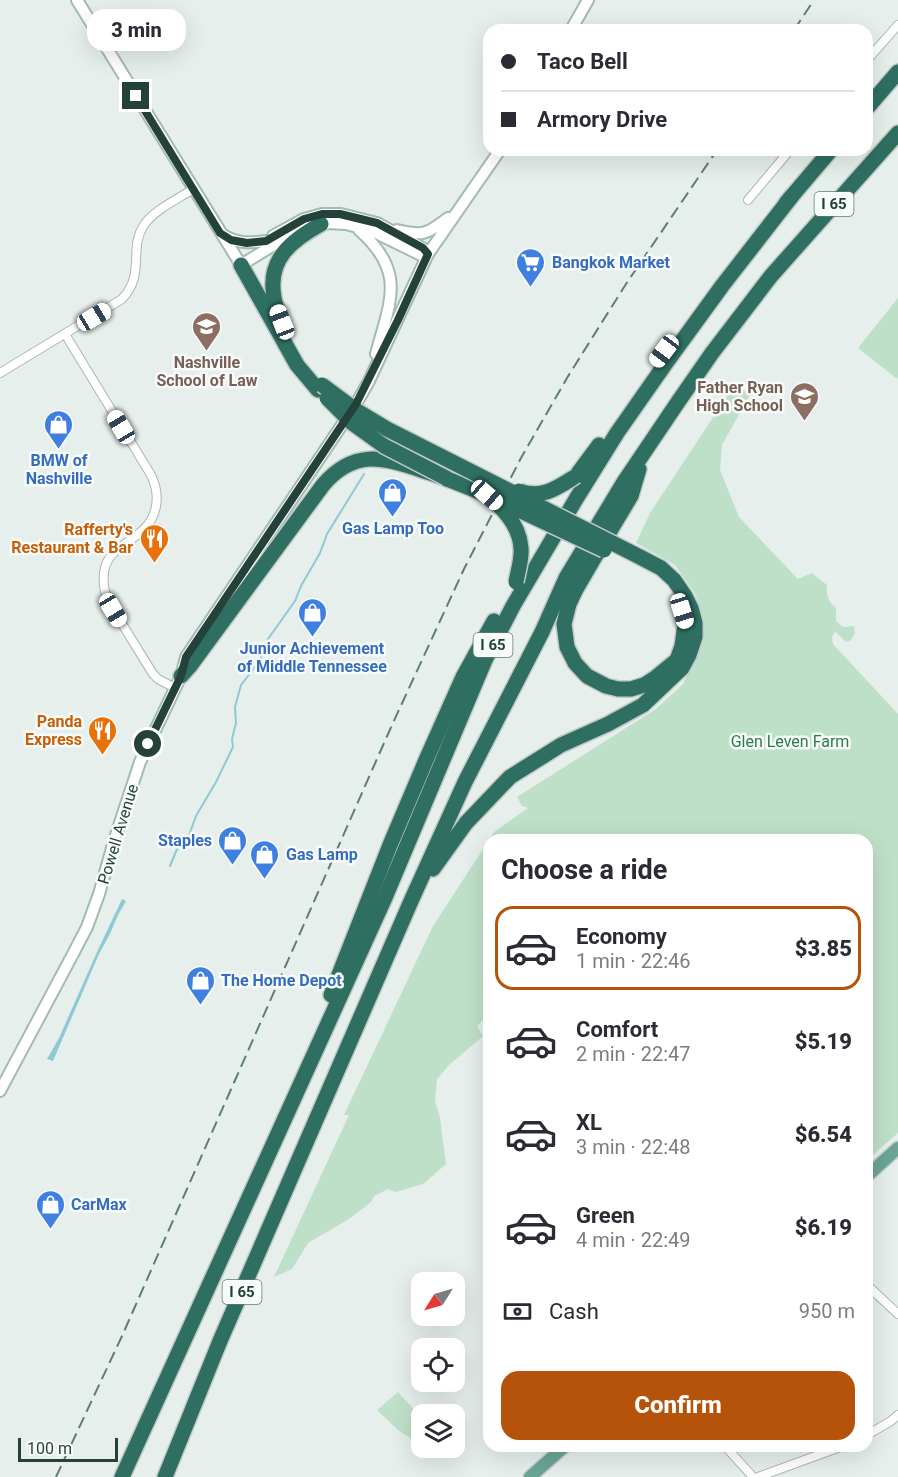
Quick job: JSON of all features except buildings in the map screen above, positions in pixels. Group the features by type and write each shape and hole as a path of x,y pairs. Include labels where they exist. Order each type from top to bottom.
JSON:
{"highway":[{"path":"873,101 898,72"},
{"name":"I 65","path":"165,1477 220,1341 411,901 465,782 542,632 566,578 644,452 712,353 771,276 898,133"},
{"name":"I 65","path":"122,1477 384,900 485,660 513,606 617,433 708,305 792,195 826,156"},
{"path":"178,682 323,485 344,466 366,459 396,461 490,489 531,495 552,491 576,476 637,387 705,296 792,195"},
{"path":"283,327 273,296 276,267 291,243 321,224"},
{"path":"239,262 320,387 490,489 639,561 661,568 674,580 691,608 695,623 695,637 682,668 643,705 561,745 510,777 466,823 411,901"},
{"path":"239,262 297,365 352,423 384,446 446,477"},
{"path":"639,561 668,585 678,599 685,624 682,646 677,660 656,678 631,689 618,689 606,686 587,676 579,668 567,647 564,624 569,604 631,496 644,452"},
{"path":"275,1140 358,923 423,767 463,677 516,582 522,550 518,533 490,489"}],"main road":[{"path":"77,0 239,262"},
{"path":"575,24 588,0"},
{"name":"Powell Avenue","path":"0,1091 87,927 140,762 178,682 186,657 356,404 428,254 496,156"},
{"path":"387,228 416,234 433,230 458,211"},
{"path":"239,262 296,222 322,214 350,215 368,220 423,248 428,254"},
{"path":"239,262 295,232 321,224 340,223 372,231 421,255 428,254"},
{"path":"358,228 382,255 388,265 392,282 390,300 369,381"},
{"path":"220,233 231,240 247,243 266,241"},
{"path":"873,1171 898,1148"},
{"path":"530,1477 558,1452"}],"street":[{"path":"873,53 898,25"},
{"path":"748,200 785,156"},
{"path":"0,373 125,296 135,279 138,242 144,225 156,213 193,189"},
{"path":"65,334 146,467 157,493 152,517 143,529 112,554 104,572 104,584 110,603 153,674 158,679 178,682"},
{"path":"873,1291 898,1314"},
{"path":"873,1432 898,1415"},
{"path":"731,1452 755,1477 826,1452"}],"green space":[{"path":"898,298 898,377 897,379 858,348"},
{"name":"Glen Leven Farm","path":"735,384 750,395 722,445 720,470 739,517 798,579 812,573 827,585 828,598 836,608 836,621 843,627 854,626 855,633 851,640 846,642 835,631 832,637 833,644 898,714 898,1133 873,1155 873,834 493,834 528,808 522,806 517,797 656,709 683,684 700,647 704,624 696,595 675,565 636,543 650,513"},
{"path":"483,849 483,1020 477,1026 483,1036 449,1065 437,1079 435,1101 440,1118 446,1164 423,1184 396,1192 388,1189 374,1196 371,1202 349,1219 308,1243 292,1269 274,1277 349,1115 344,1115 433,926"},
{"path":"398,1392 411,1406 411,1437 398,1430 377,1410"}],"water":[{"path":"122,899 126,901 99,954 53,1061 47,1059 59,1038"}],"waterway":[{"path":"170,866 177,849 188,838 196,816 233,747 235,707 241,685 263,654 268,639 295,601 320,553 327,534 364,474"}],"railway":[{"path":"798,24 814,0"},
{"path":"56,1477 122,1336 392,725 464,569 521,458 567,378 626,284 713,156"}],"place":[{"name":"Bangkok Market","path":"531,288"},
{"name":"Nashville School of Law","path":"207,352"},
{"name":"Father Ryan High School","path":"804,422"},
{"name":"BMW of Nashville","path":"59,450"},
{"name":"Gas Lamp Too","path":"393,518"},
{"name":"Rafferty's Restaurant & Bar","path":"154,564"},
{"name":"Junior Achievement of Middle Tennessee","path":"312,638"},
{"name":"Panda Express","path":"103,756"},
{"name":"Staples","path":"233,866"},
{"name":"Gas Lamp","path":"265,880"},
{"name":"The Home Depot","path":"200,1006"},
{"name":"CarMax","path":"50,1230"}],"route":[{"path":"136,96 220,233 231,240 247,243 266,241 296,222 331,213 377,223 423,248 428,254 356,404 186,657 181,676 148,744"}]}
